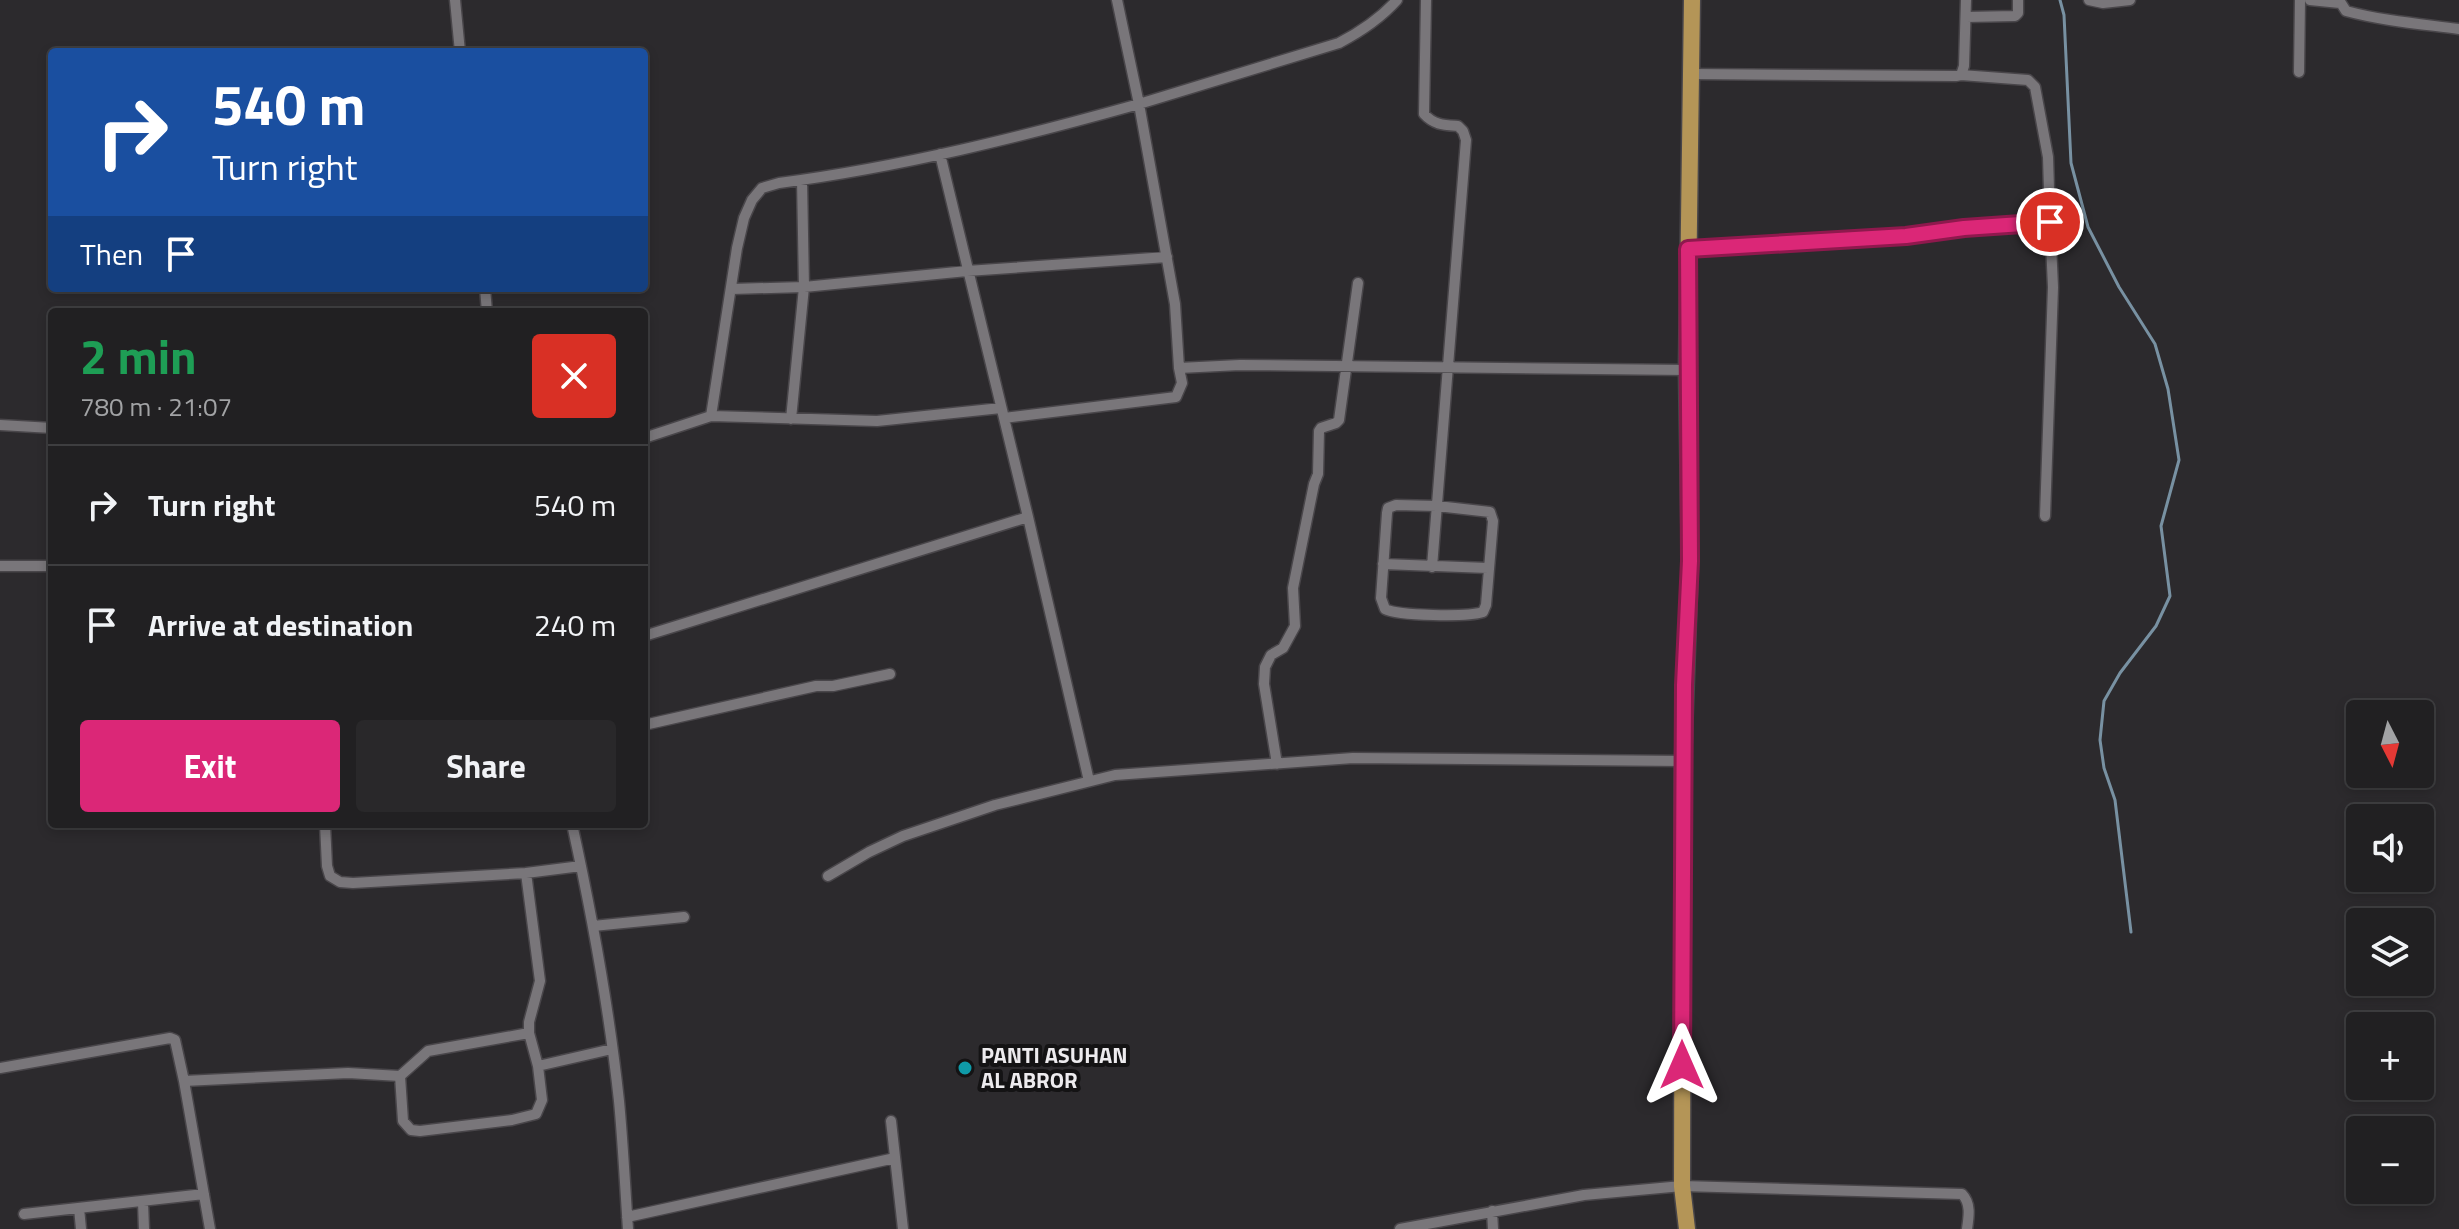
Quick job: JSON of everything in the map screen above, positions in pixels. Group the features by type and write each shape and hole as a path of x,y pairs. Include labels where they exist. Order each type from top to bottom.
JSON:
{"highway":[{"path":"1687,1229 1682,1186 1683,761 1690,561 1687,370 1692,0"}],"street":[{"path":"455,0 460,48"},
{"path":"648,437 711,416 877,421 1176,397 1182,383 1175,304 1117,0"},
{"path":"711,416 737,248 744,218 752,200 762,188 940,154 1043,131 1139,104 1339,43 1364,30 1397,0"},
{"path":"1426,0 1424,114 1430,121 1441,125 1458,126 1466,140 1432,567"},
{"path":"1961,75 1966,0"},
{"path":"1966,17 2015,16 2018,0"},
{"path":"2089,0 2103,3 2130,0"},
{"path":"2299,72 2300,0"},
{"path":"2310,0 2339,1 2346,11 2387,21 2459,29"},
{"path":"1691,74 1961,75 2028,80 2035,87 2048,157 2053,287 2045,516"},
{"path":"940,154 1089,781"},
{"path":"791,419 804,287 802,180"},
{"path":"1688,249 1891,238 1964,228 2050,222"},
{"path":"732,289 804,287 967,271 1167,257"},
{"path":"1277,764 1264,684 1265,667 1271,655 1283,648 1295,626 1293,588 1318,474 1319,431 1339,420 1358,283"},
{"path":"1179,368 1240,365 1687,370"},
{"path":"0,425 48,428"},
{"path":"1396,505 1437,506 1490,512 1493,521 1483,612 1395,613 1382,605 1388,508 1396,505"},
{"path":"648,635 1028,517"},
{"path":"1383,564 1488,568"},
{"path":"0,566 48,566"},
{"path":"648,724 816,686 833,686 890,674"},
{"path":"828,876 903,836 995,805 1115,775 1353,758 1683,761"},
{"path":"325,828 327,866 330,876 340,882 526,873 581,866"},
{"path":"573,828 593,926 612,1049 628,1229"},
{"path":"400,1076 403,1121 411,1130 512,1120 536,1114 542,1100 529,1022 540,981 526,873"},
{"path":"593,926 684,917"},
{"path":"184,1081 348,1073 400,1076 428,1051 529,1033"},
{"path":"0,1068 170,1038 175,1040 210,1229"},
{"path":"538,1066 612,1049"},
{"path":"891,1121 903,1229"},
{"path":"627,1217 895,1158"},
{"path":"1400,1229 1584,1195 1682,1186 1962,1194 1969,1207 1967,1229"},
{"path":"24,1214 204,1194"},
{"path":"143,1202 144,1229"},
{"path":"79,1208 81,1229"},
{"path":"1492,1211 1493,1229"}],"waterway":[{"path":"2060,0 2064,15 2071,163 2088,227 2119,287 2155,344 2168,389 2179,460 2161,526 2170,596 2156,626 2120,673 2104,701 2100,740 2104,768 2115,800 2131,932"}],"place":[{"name":"PANTI ASUHAN AL ABROR","path":"965,1068"}],"route":[{"path":"1682,1065 1684,685 1690,561 1688,249 1906,236 2050,222"}]}
